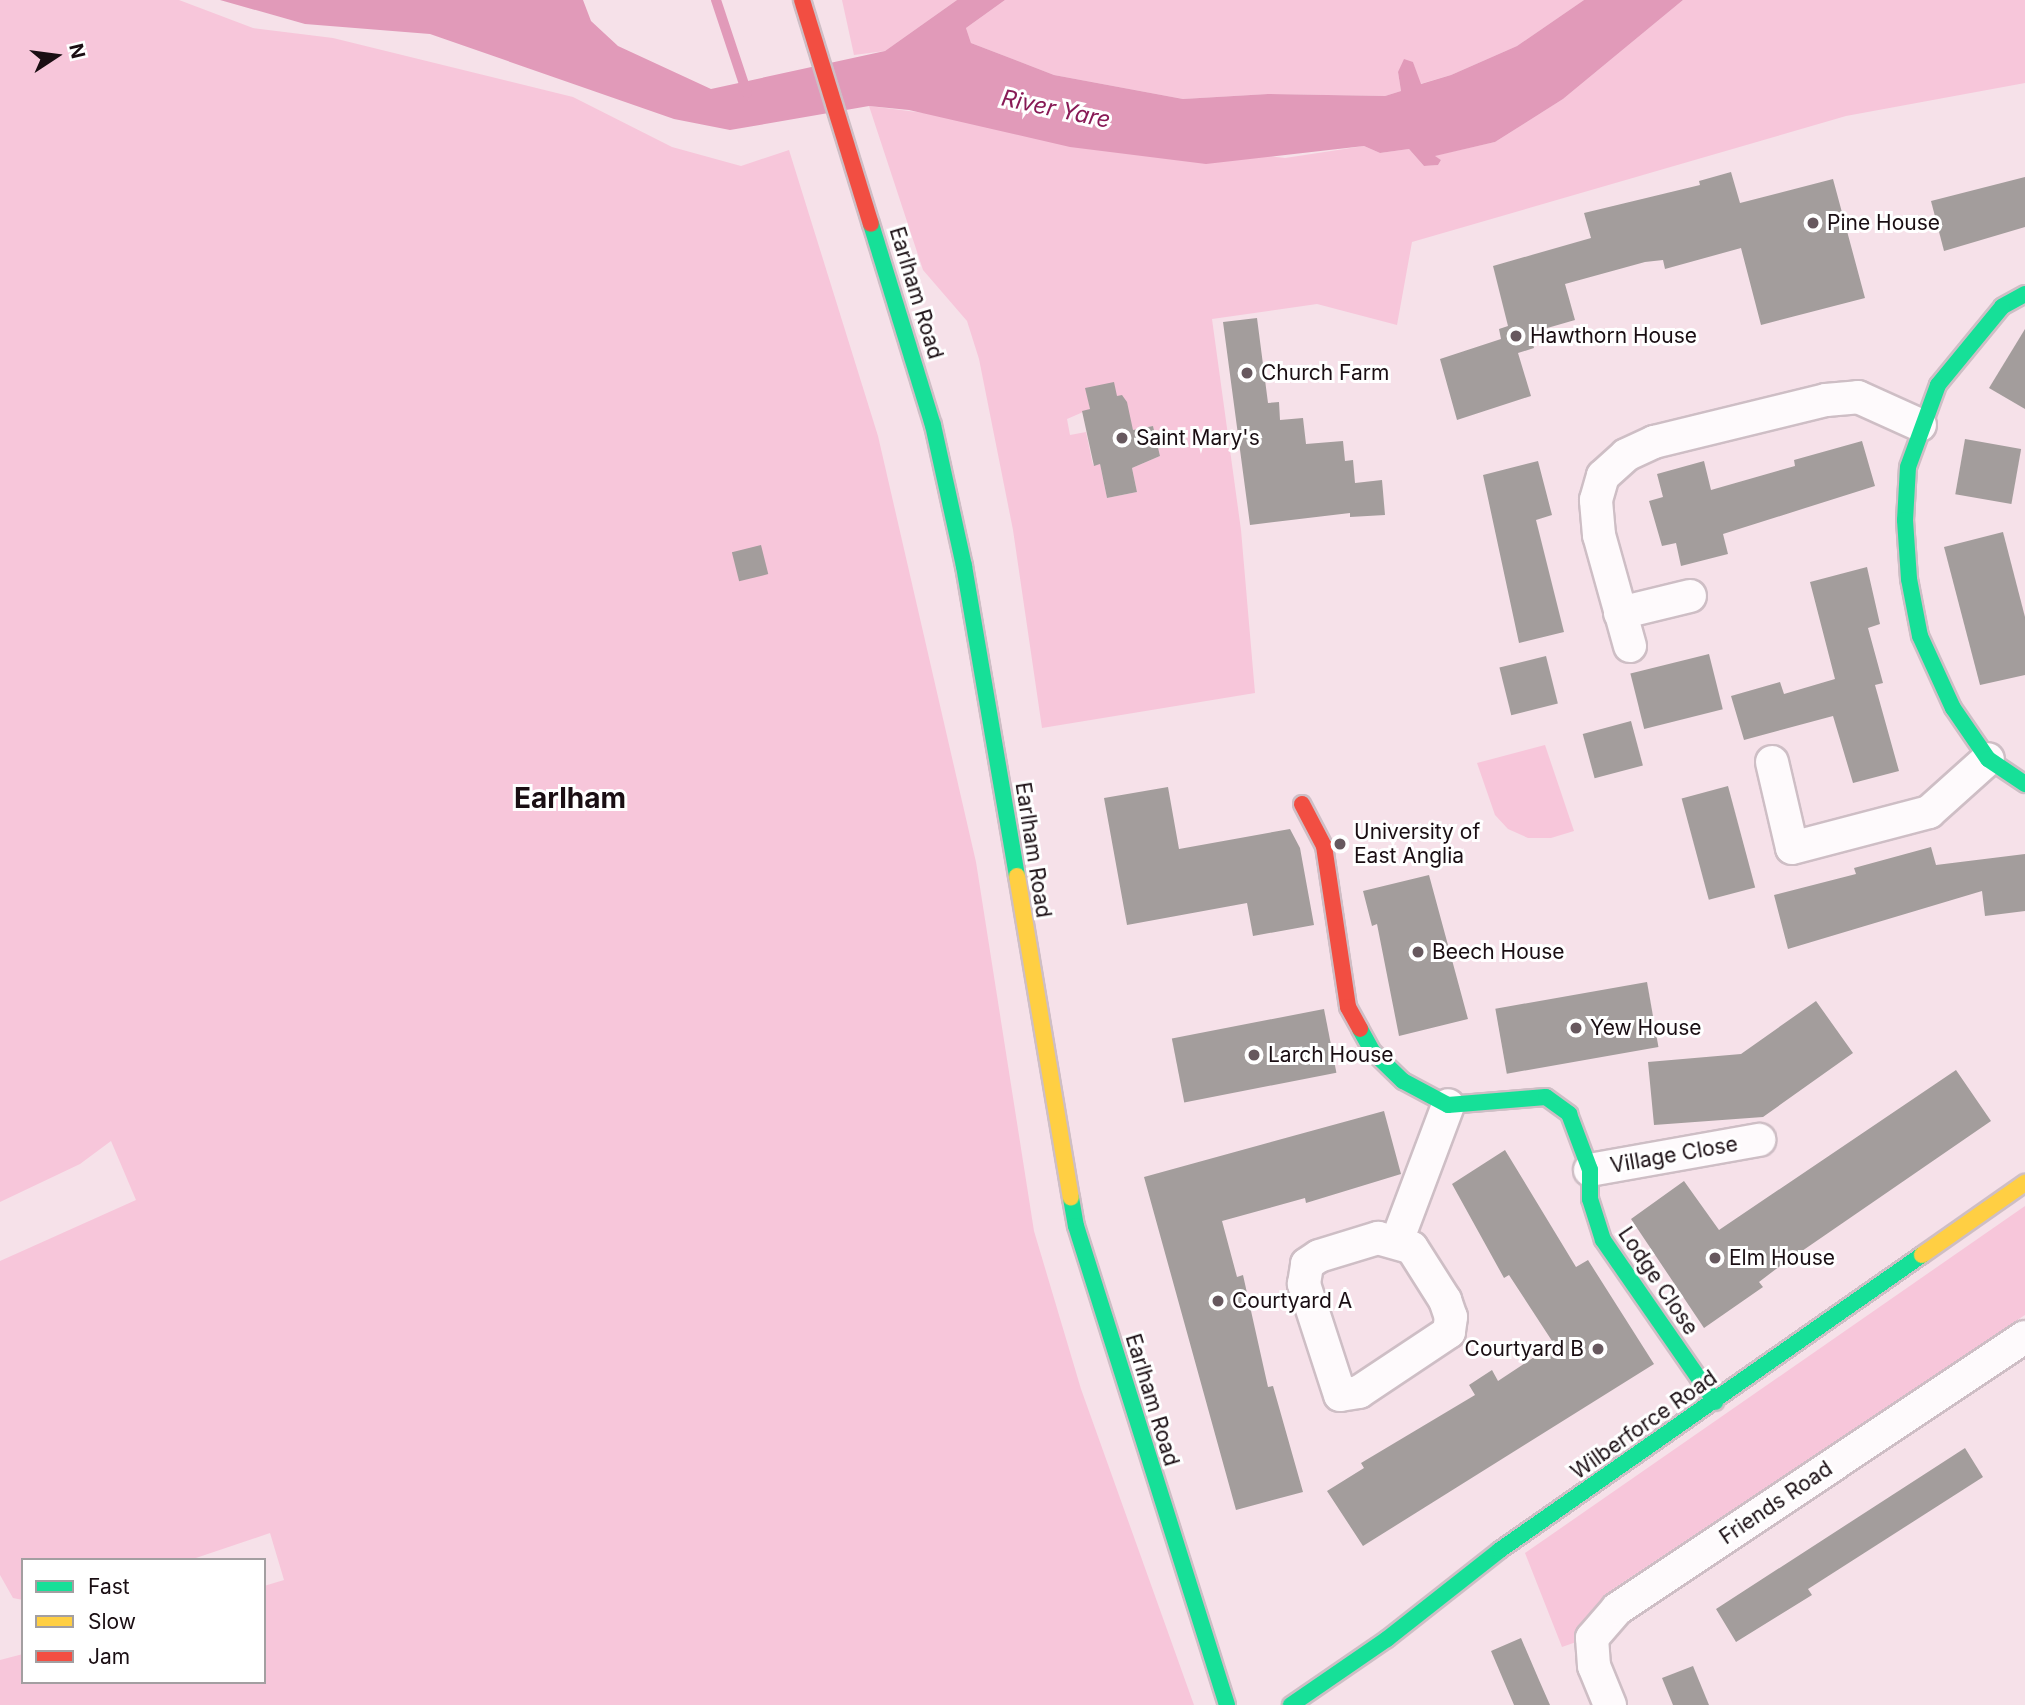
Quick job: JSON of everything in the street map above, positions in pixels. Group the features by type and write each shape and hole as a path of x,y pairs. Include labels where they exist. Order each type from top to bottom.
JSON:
{"street":[{"name":"Earlham Road","path":"803,0 852,153 933,425 964,566 1076,1226 1227,1705"},
{"path":"2025,294 2002,307 1967,344 1937,385 1920,425 1908,467 1905,520 1909,579 1920,636 1953,708 1987,759 2025,784"},
{"path":"1630,646 1599,535 1596,500 1603,476 1626,455 1704,428 1826,400 1858,397 1920,425"},
{"path":"1620,613 1690,596"},
{"path":"1772,762 1792,848 1929,812 1987,759"},
{"path":"1302,804 1324,846 1348,1007 1372,1051 1403,1081 1448,1105 1397,1241"},
{"name":"Lodge Close","path":"1448,1105 1517,1096 1546,1097 1569,1114 1590,1170 1590,1199 1603,1240 1715,1402"},
{"name":"Village Close","path":"1590,1170 1759,1140"},
{"name":"Wilberforce Road","path":"1291,1705 1377,1647 1500,1550 2025,1183"},
{"path":"1378,1238 1397,1241 1412,1248 1445,1300 1451,1317 1449,1332 1359,1392 1340,1395 1304,1284 1307,1264 1319,1256 1378,1238"},
{"name":"Friends Road","path":"1610,1705 1594,1666 1592,1638 1617,1609 2025,1337"}],"shaded area":[{"path":"0,0 179,0 253,28 333,38 573,97 672,147 741,166 789,150 878,436 976,862 1034,1231 1081,1389 1194,1705 0,1705 0,1660 21,1655 21,1684 266,1684 266,1585 284,1580 270,1533 196,1558 21,1558 21,1600 13,1598 0,1575 0,1261 136,1200 111,1141 80,1164 0,1202"},
{"path":"842,0 957,0 885,51 854,55"},
{"path":"1005,0 1584,0 1517,46 1451,75 1420,84 1413,62 1398,72 1401,91 1385,96 1268,94 1183,99 1054,75 971,43 966,28"},
{"path":"1683,0 2025,0 2025,83 1846,116 1412,242 1397,325 1317,304 1212,319 1241,530 1255,693 1042,728 1013,530 979,359 967,321 923,270 869,106 1285,158 1364,146 1380,153 1409,149 1424,166 1438,165 1441,160 1433,156 1495,142 1563,99","holes":["1086,388 1117,396 1133,430 1153,426 1160,456 1132,468 1137,492 1107,498 1100,464 1093,465 1086,432 1070,435 1067,419 1090,409"]},
{"path":"1545,745 1574,831 1551,838 1528,838 1508,829 1495,815 1477,763"},
{"path":"2025,1206 2025,1315 1613,1589 1591,1613 1579,1641 1562,1647 1525,1553"}],"water":[{"name":"River Yare","path":"220,0 583,0 591,21 618,46 711,89 885,51 957,0 1005,0 966,28 971,43 1054,75 1183,99 1268,94 1385,96 1401,91 1398,72 1404,59 1413,62 1421,84 1451,75 1517,46 1584,0 1683,0 1563,99 1495,142 1435,156 1441,160 1438,165 1424,166 1409,149 1380,153 1364,146 1206,164 1070,147 909,110 869,106 730,130 674,119 430,34 305,24"}],"building":[{"path":"1731,172 1740,203 1833,179 1865,298 1761,325 1741,248 1665,269 1663,260 1645,262 1565,284 1575,320 1530,333 1534,348 1518,353 1531,396 1457,420 1440,359 1501,339 1499,329 1508,326 1493,266 1591,238 1584,213 1700,185 1699,181"},
{"path":"2025,177 2025,227 1944,251 1931,201"},
{"path":"1257,318 1268,403 1279,402 1280,420 1303,418 1306,444 1343,441 1345,461 1353,460 1355,483 1382,480 1385,515 1350,517 1350,513 1250,525 1223,322"},
{"path":"2025,329 2025,409 1989,388"},
{"name":"Saint Mary's","path":"1114,382 1117,396 1122,395 1127,402 1133,430 1153,426 1160,456 1132,468 1137,492 1107,498 1100,464 1094,466 1082,411 1090,409 1085,388"},
{"path":"1965,439 2021,449 2011,504 1955,494"},
{"path":"1862,441 1875,486 1723,534 1728,554 1681,566 1676,543 1662,546 1649,501 1663,497 1657,474 1704,461 1711,490 1795,466 1794,460"},
{"path":"1538,461 1552,515 1536,520 1564,632 1519,643 1483,475"},
{"path":"2003,532 2025,617 2025,675 1980,685 1944,547"},
{"path":"761,545 768,574 739,581 732,552"},
{"path":"1867,567 1880,624 1868,628 1883,683 1875,685 1899,771 1853,783 1833,716 1744,740 1731,696 1780,682 1784,694 1835,679 1810,582"},
{"path":"1709,654 1723,709 1644,729 1630,674"},
{"path":"1546,656 1558,704 1511,715 1499,668"},
{"path":"1631,721 1643,765 1595,778 1583,734"},
{"path":"1728,786 1755,887 1709,900 1682,798"},
{"path":"1168,787 1179,849 1290,829 1300,848 1314,925 1253,936 1247,903 1127,925 1104,798"},
{"path":"1931,847 1936,865 2025,854 2025,911 1985,916 1982,891 1788,949 1774,895 1856,874 1854,868"},
{"name":"Beech House","path":"1429,875 1468,1019 1399,1036 1377,924 1372,926 1363,891"},
{"name":"Yew House","path":"1647,982 1658,1047 1507,1074 1495,1009"},
{"path":"1816,1001 1853,1053 1763,1117 1654,1125 1648,1062 1741,1054"},
{"name":"Larch House","path":"1324,1009 1336,1073 1184,1102 1172,1039"},
{"path":"1956,1070 1991,1121 1776,1269 1759,1282 1763,1287 1704,1328 1631,1219 1684,1181 1719,1230"},
{"name":"Courtyard A","path":"1384,1111 1401,1174 1306,1203 1305,1198 1222,1221 1237,1277 1243,1275 1268,1387 1273,1386 1303,1492 1236,1510 1144,1177"},
{"name":"Courtyard B","path":"1505,1150 1576,1267 1588,1260 1654,1364 1363,1546 1327,1491 1364,1468 1361,1463 1475,1395 1469,1385 1492,1370 1498,1381 1554,1344 1509,1275 1504,1278 1452,1184"},
{"path":"1965,1448 1983,1477 1808,1589 1812,1595 1736,1642 1716,1609"},
{"path":"1521,1638 1550,1705 1514,1705 1491,1651"},
{"path":"1693,1666 1709,1705 1673,1705 1662,1678"}],"waterway":[{"path":"716,0 747,93"}],"traffic: fast":[{"path":"871,224 933,425 964,566 1017,876"},
{"path":"2025,294 2002,307 1938,385 1908,467 1905,520 1909,579 1920,636 1953,708 1988,759 2025,784"},
{"path":"1360,1029 1372,1051 1403,1081 1448,1105 1546,1097 1569,1114 1590,1170 1590,1199 1603,1240 1715,1402"},
{"path":"1071,1198 1076,1226 1227,1705"},
{"path":"1291,1705 1387,1639 1500,1550 1922,1255"}],"traffic: slow":[{"path":"1017,876 1071,1198"},
{"path":"1922,1255 2025,1183"}],"traffic: jam":[{"path":"802,0 871,224"},
{"path":"1302,804 1324,846 1348,1007 1360,1029"}],"place":[{"name":"Pine House","path":"1813,223"},
{"name":"Hawthorn House","path":"1516,336"},
{"name":"Church Farm","path":"1247,373"},
{"name":"Saint Mary's","path":"1122,438"},
{"name":"University of East Anglia","path":"1340,844"},
{"name":"Beech House","path":"1418,952"},
{"name":"Yew House","path":"1576,1028"},
{"name":"Larch House","path":"1254,1055"},
{"name":"Elm House","path":"1715,1258"},
{"name":"Courtyard A","path":"1218,1301"},
{"name":"Courtyard B","path":"1598,1349"}],"district":[{"name":"Earlham","path":"570,798"}]}
